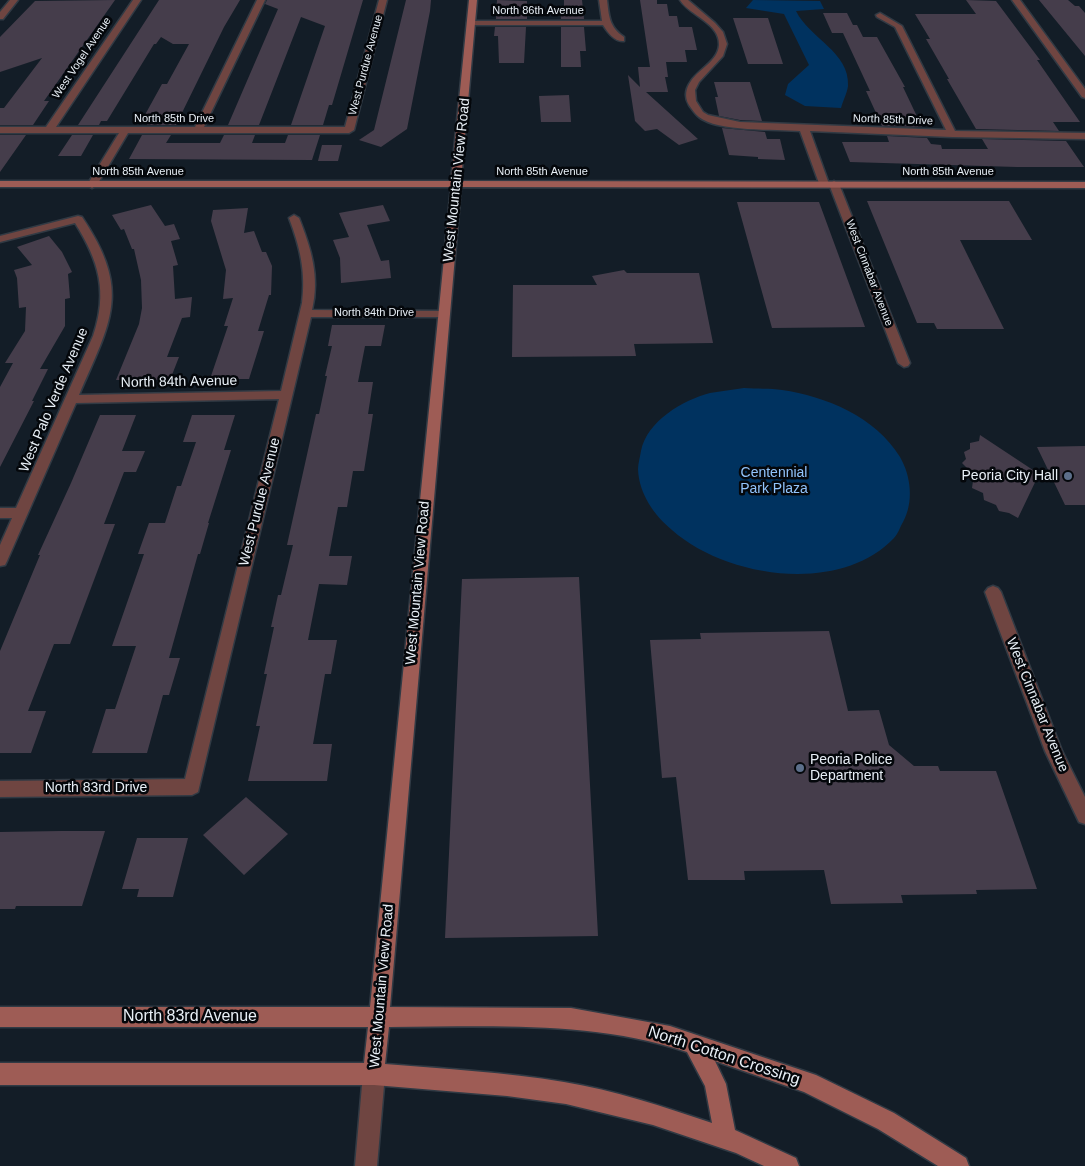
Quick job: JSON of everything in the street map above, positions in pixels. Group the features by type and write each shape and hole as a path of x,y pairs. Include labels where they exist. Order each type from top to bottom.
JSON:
{"street":[{"path":"0,17 14,0"},
{"name":"West Vogel Avenue","path":"49,130 137,0"},
{"path":"198,130 261,0"},
{"name":"West Purdue Avenue","path":"349,130 383,0"},
{"name":"West Mountain View Road","path":"366,1166 443,309 457,185 473,0"},
{"path":"603,0 606,23 610,32 621,39"},
{"name":"North 85th Drive","path":"684,0 687,5 718,29 722,37 723,46 721,53 711,66 696,78 690,89 690,102 701,116 726,123 804,128 952,134 1085,136"},
{"path":"1016,0 1085,95"},
{"path":"880,15 898,26 952,134"},
{"name":"North 86th Avenue","path":"471,23 606,23"},
{"name":"West Cinnabar Avenue","path":"804,128 904,363"},
{"name":"North 85th Drive","path":"0,130 349,130"},
{"path":"92,184 125,130"},
{"name":"North 85th Avenue","path":"0,184 1085,185"},
{"name":"West Purdue Avenue","path":"192,787 306,308 311,278 308,257 294,218"},
{"name":"West Palo Verde Avenue","path":"0,239 78,219 94,243 104,270 107,307 99,336 0,561"},
{"name":"North 84th Drive","path":"306,308 443,309"},
{"name":"North 84th Avenue","path":"72,399 285,395"},
{"path":"0,513 21,513"},
{"name":"West Cinnabar Avenue","path":"993,592 1054,751 1085,816"},
{"name":"North 83rd Drive","path":"0,788 192,787"},
{"name":"North 83rd Avenue","path":"0,1017 379,1017"},
{"name":"North Cotton Crossing","path":"379,1017 571,1018 621,1026 694,1044 808,1083 886,1121 958,1166"},
{"path":"694,1044 715,1084 726,1139"},
{"path":"0,1074 374,1074 506,1085 566,1093 653,1114 726,1139 788,1166"}],"green space":[{"path":"753,0 820,1 824,9 796,11 802,21 836,54 843,64 847,74 848,86 841,108 805,106 785,95 788,84 809,65 784,14 746,8"},
{"name":"Centennial Park Plaza","path":"744,388 777,389 815,397 832,403 863,420 890,443 904,464 910,489 909,506 894,538 871,556 844,568 814,573 783,573 752,569 722,560 695,546 665,524 654,511 641,487 638,465 645,440 658,421 689,401 710,393"}],"building":[{"path":"115,0 44,101 49,101 33,125 0,125 0,108 4,108 42,58 0,72 0,37 35,1"},
{"path":"159,0 240,0 224,27 176,125 147,125 149,122 141,122 162,84 167,84 189,44 173,44 161,37 154,44 107,121 101,121 99,125 78,125"},
{"path":"267,0 363,0 332,105 329,105 323,125 291,125 325,26 301,17 259,125 228,125 278,9 265,4"},
{"path":"406,0 431,0 430,11 407,129 381,147 359,140 374,130"},
{"path":"497,0 527,1 527,19 496,19"},
{"path":"564,0 582,0 584,19 561,19 560,8 564,8"},
{"path":"640,0 657,0 657,4 667,4 669,16 677,16 679,27 692,27 697,50 685,50 687,62 666,62 668,77 665,77 668,92 646,92 698,139 679,145 657,129 645,131 635,121 628,75 640,87 638,67 650,67"},
{"path":"966,0 996,1 1040,60 1037,60 1080,122 1053,122 1059,131 976,129 947,79 949,79 926,39 930,39 915,14 976,14"},
{"path":"1039,0 1068,0 1075,6 1079,6 1085,13 1085,56"},
{"path":"823,13 847,13 853,25 857,25 863,37 877,37 905,87 903,87 922,127 882,126 866,91 870,91 843,33 832,33"},
{"path":"733,18 768,18 783,64 748,64"},
{"path":"495,27 526,27 524,63 499,63 498,36 494,36"},
{"path":"561,27 584,27 586,51 580,51 581,67 561,67"},
{"path":"714,82 750,82 762,121 740,120 719,116 715,97 718,97"},
{"path":"569,95 571,122 541,122 539,96"},
{"path":"722,128 765,132 767,139 780,139 785,160 729,155"},
{"path":"0,135 26,135 0,172"},
{"path":"72,135 93,135 81,156 58,156"},
{"path":"142,135 171,135 166,143 220,143 224,135 255,135 252,143 285,143 288,135 320,135 312,160 129,159"},
{"path":"887,136 927,138 931,144 941,145 942,149 988,149 982,139 1066,141 1084,167 850,162 842,142 889,142"},
{"path":"322,145 342,145 338,161 318,161"},
{"path":"867,201 1009,201 1032,240 960,240 1004,329 937,329 934,323 917,323"},
{"path":"737,202 819,202 865,327 772,328"},
{"path":"151,205 165,226 174,224 180,239 171,241 178,265 173,266 175,299 192,297 190,317 182,318 167,357 179,357 170,380 116,380 139,324 142,308 141,280 134,249 132,249 124,229 121,230 112,215"},
{"path":"383,205 390,221 367,225 381,261 389,260 391,278 341,283 340,258 333,240 349,237 339,213"},
{"path":"248,208 244,233 254,231 262,252 266,252 272,266 271,295 269,295 258,331 264,331 249,379 210,379 228,326 224,326 233,298 223,299 226,270 211,221 213,210"},
{"path":"49,236 62,252 72,272 68,274 70,298 65,299 65,326 40,369 48,369 32,401 34,401 0,467 0,387 13,363 5,363 25,331 26,307 19,308 17,278 14,270 32,265 17,247"},
{"path":"624,270 627,273 699,273 713,343 634,344 636,356 512,357 513,285 597,285 592,276"},
{"path":"332,325 385,325 381,346 365,346 358,382 373,382 368,414 373,414 364,471 353,471 347,507 338,507 329,556 352,556 347,585 319,584 308,640 337,640 331,674 325,674 313,744 332,744 327,781 248,781 260,726 256,726 267,674 264,674 274,627 271,627 278,595 281,595 293,545 287,545 316,414 319,414 327,376 325,376 332,346 328,346"},
{"path":"100,415 136,415 122,451 145,451 136,472 124,472 104,524 115,524 70,644 54,644 28,711 46,711 31,753 0,753 0,651 40,555 38,555"},
{"path":"192,415 235,415 224,450 231,450 200,554 198,554 169,658 180,658 169,695 163,695 147,753 92,753 106,709 115,709 136,646 112,646 144,554 138,554 149,523 165,523 177,486 181,486 196,442 183,442"},
{"path":"980,435 1039,474 1018,518 1009,513 999,511 996,505 984,500 983,493 972,488 973,481 965,476 968,469 962,463 966,459 964,452 970,449 970,443 979,441"},
{"name":"Peoria City Hall","path":"1085,446 1085,505 1065,505 1037,447"},
{"path":"579,577 598,936 445,938 462,579"},
{"name":"Peoria Police Department","path":"829,631 848,711 879,710 889,745 914,766 938,766 940,771 996,771 1037,889 976,890 977,894 901,895 903,903 831,904 824,870 744,871 745,880 688,880 676,777 662,778 650,640 701,639 700,633"},
{"path":"246,797 288,834 244,875 203,835"},
{"path":"105,831 82,906 16,906 15,909 0,909 0,832"},
{"path":"137,838 188,838 173,897 137,897 139,889 122,889"}],"place":[{"name":"Peoria City Hall","path":"1068,476"},
{"name":"Peoria Police Department","path":"800,768"}]}
